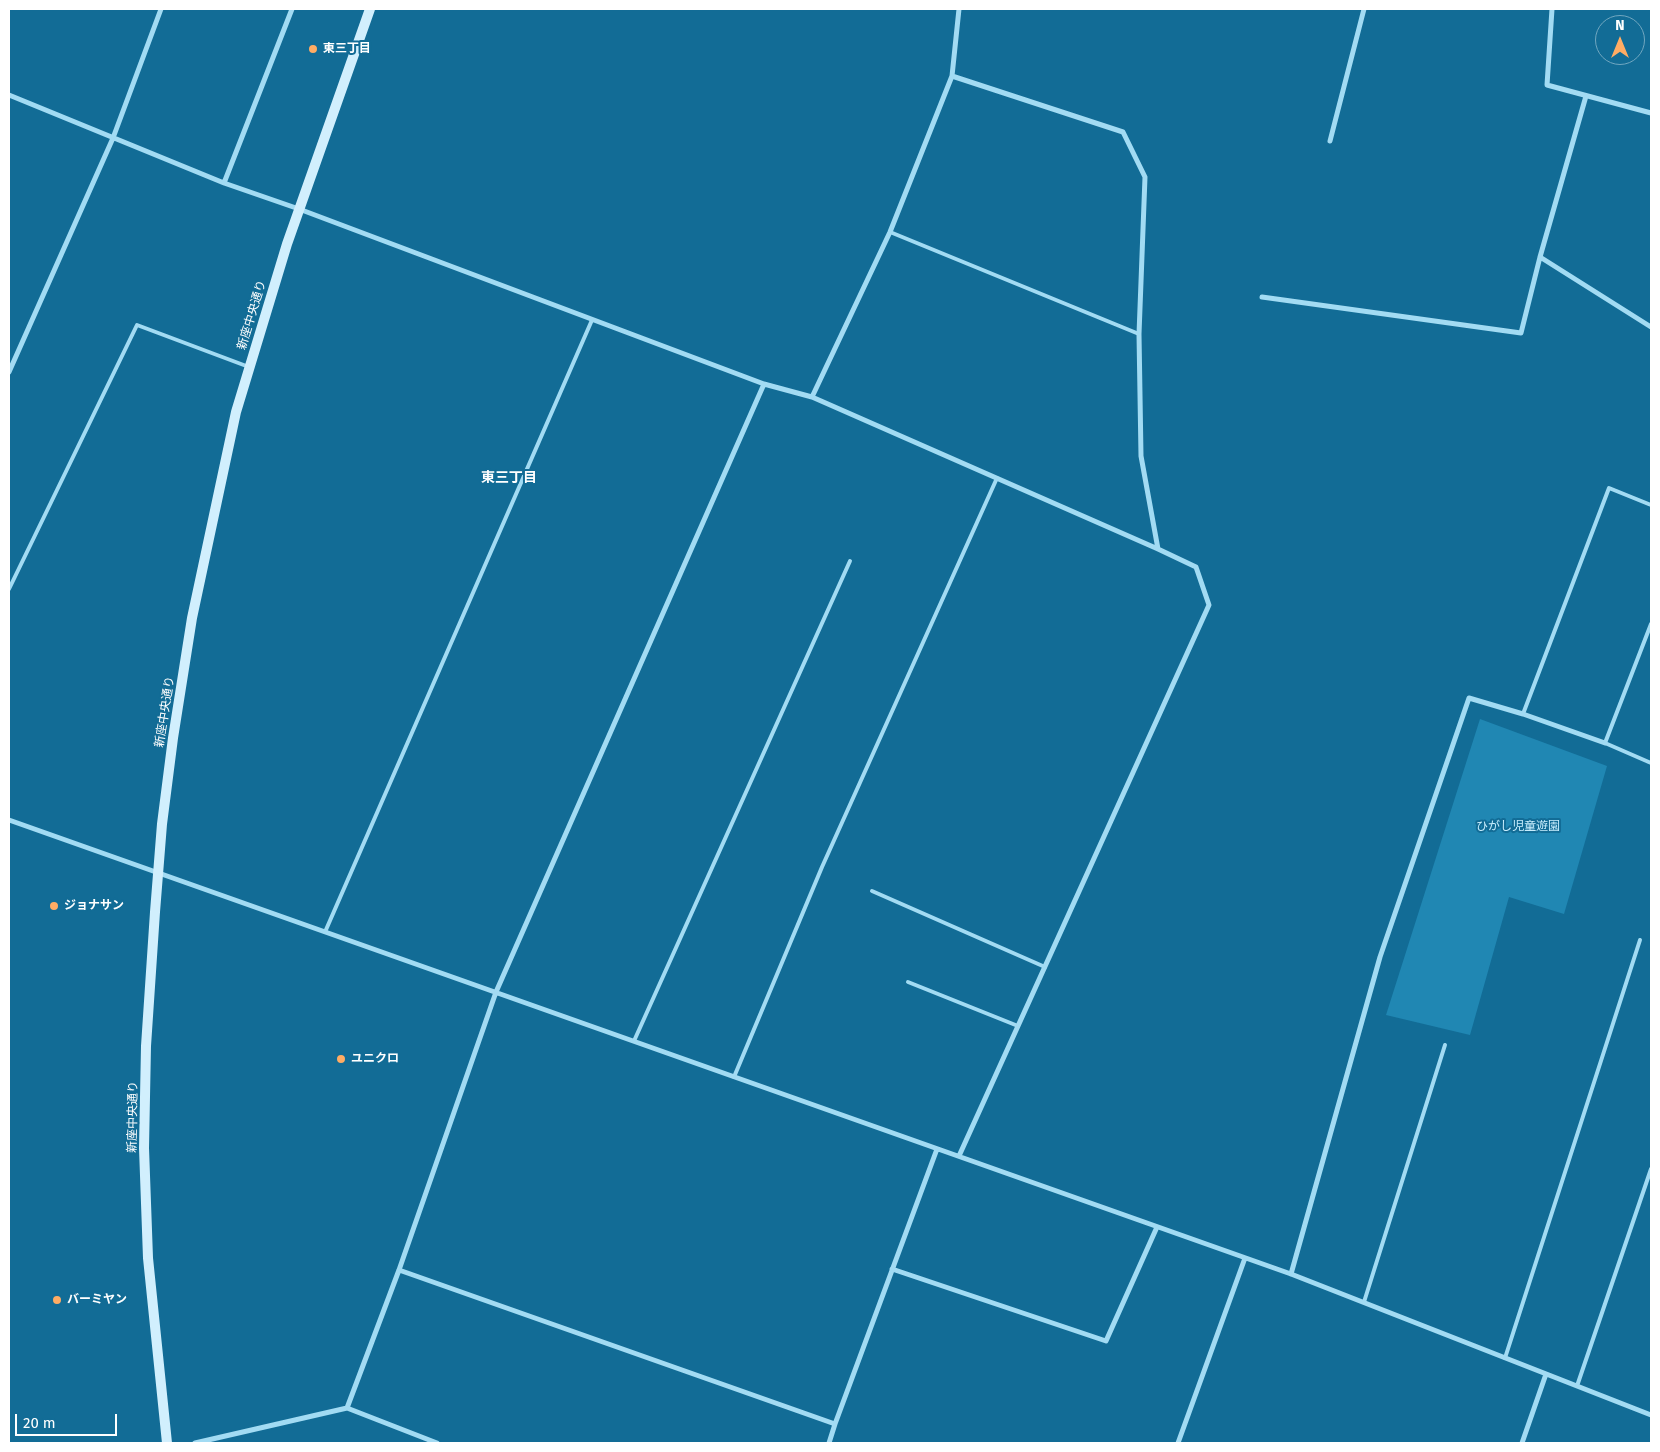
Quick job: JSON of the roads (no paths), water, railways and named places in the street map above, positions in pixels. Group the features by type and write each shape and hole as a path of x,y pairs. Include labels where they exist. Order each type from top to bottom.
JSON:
{"street":[{"path":"9,372 113,138 161,9"},
{"path":"224,183 292,9"},
{"name":"新座中央通り","path":"167,1443 148,1258 144,1148 146,1046 158,873 173,738 192,618 236,412 299,209 370,9"},
{"path":"812,397 890,232 952,76 959,9"},
{"path":"1330,141 1364,9"},
{"path":"1552,9 1546,85 1651,112"},
{"path":"952,76 1123,132 1145,177 1140,334 1141,456 1158,549"},
{"path":"9,95 224,183 299,209 764,384 812,397 1158,549 1196,568 1209,605 958,1156"},
{"path":"1262,297 1521,333 1540,257 1586,96"},
{"path":"1540,257 1651,327"},
{"path":"347,1408 399,1270 496,992 764,384"},
{"path":"1291,1274 1380,957 1469,698 1523,714 1605,743"},
{"path":"9,820 1291,1274 1651,1415"},
{"path":"829,1443 937,1149"},
{"path":"892,1269 1106,1341 1157,1227"},
{"path":"1178,1443 1245,1258"},
{"path":"399,1270 835,1424"},
{"path":"1522,1443 1546,1374"},
{"path":"195,1443 347,1408 437,1443"}],"lane":[{"path":"890,232 1140,334"},
{"path":"324,932 592,320"},
{"path":"9,589 137,325 249,367"},
{"path":"734,1077 822,867 997,478"},
{"path":"1523,714 1609,488 1651,505"},
{"path":"634,1042 850,561"},
{"path":"1651,624 1605,743 1651,763"},
{"path":"872,891 1045,967"},
{"path":"1505,1358 1640,940"},
{"path":"908,982 1018,1026"},
{"path":"1364,1302 1445,1046"},
{"path":"1577,1386 1651,1169"}],"place":[{"name":"東三丁目","path":"313,49"},
{"name":"ジョナサン","path":"54,906"},
{"name":"ユニクロ","path":"341,1059"},
{"name":"バーミヤン","path":"57,1300"}],"district":[{"name":"東三丁目","path":"509,478"}],"park label":[{"name":"ひがし児童遊園","path":"1518,827"}]}
